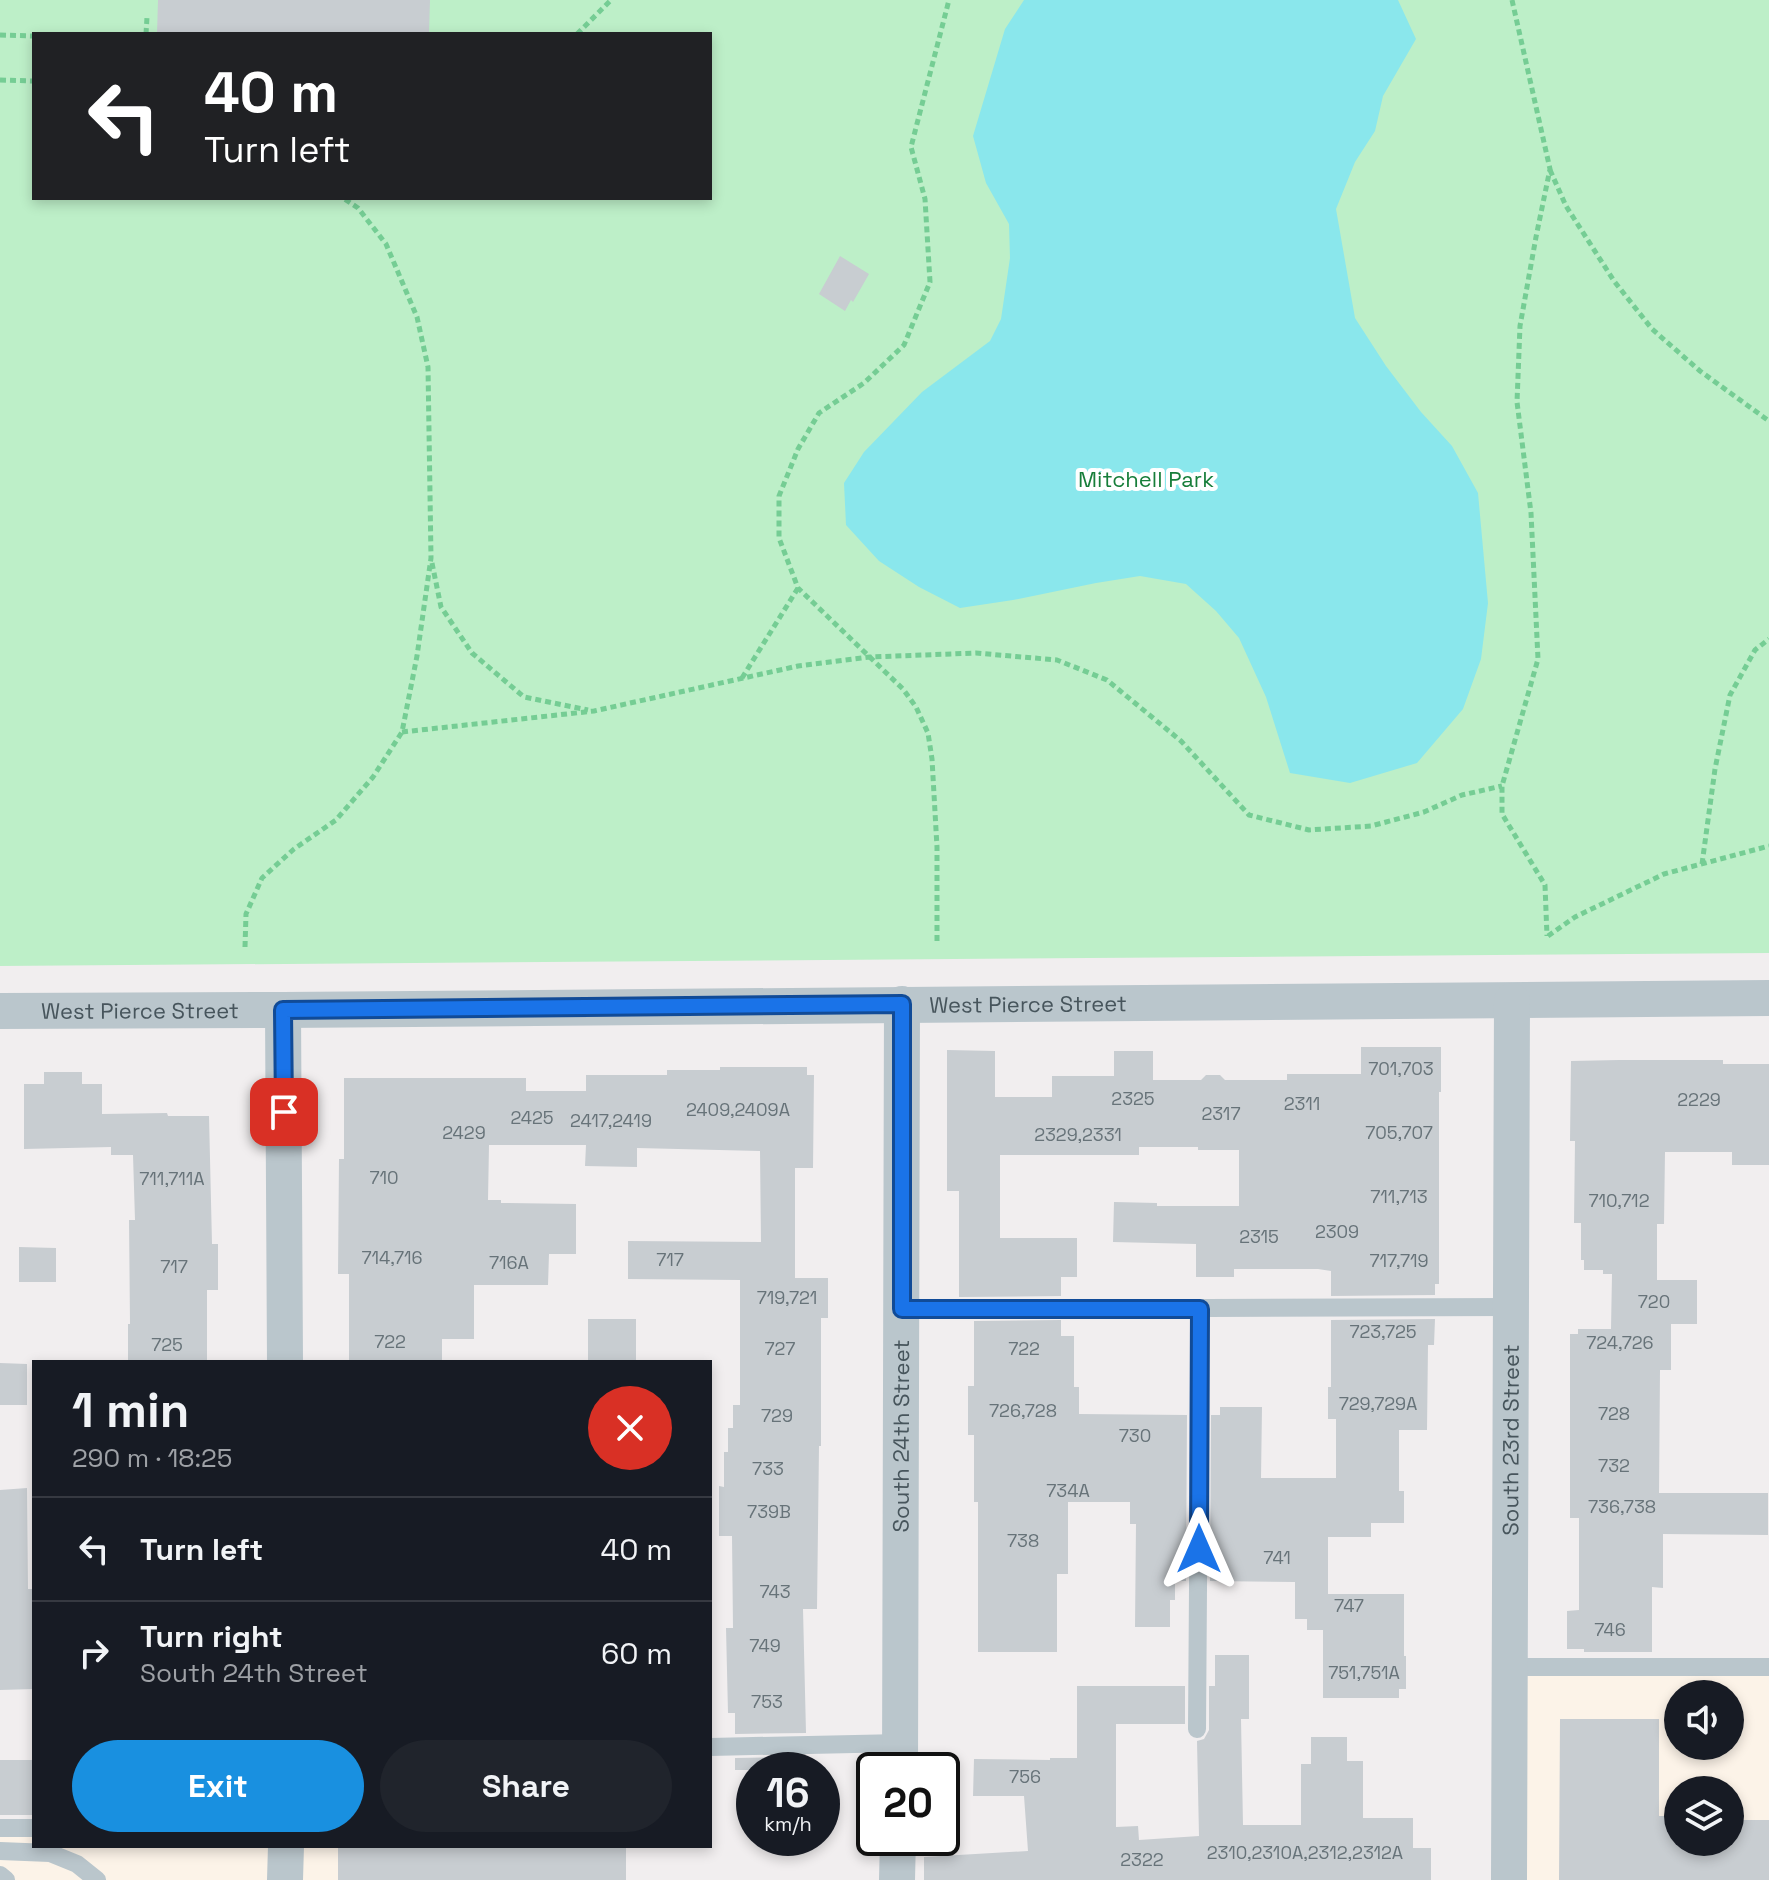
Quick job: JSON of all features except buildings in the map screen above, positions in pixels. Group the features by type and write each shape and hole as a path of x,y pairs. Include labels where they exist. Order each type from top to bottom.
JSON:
{"street":[{"name":"West Pierce Street","path":"0,1011 1769,998"},
{"name":"South 23rd Street","path":"1509,1880 1512,1001"},
{"name":"South 24th Street","path":"900,1752 902,1004"},
{"path":"283,1010 285,1360"},
{"path":"285,1880 286,1848"},
{"path":"897,1880 898,1856"}],"lane":[{"path":"902,1309 1511,1307"},
{"path":"1197,1729 1200,1309"},
{"path":"1510,1667 1769,1667"},
{"path":"712,1747 856,1754"},
{"path":"0,1828 32,1828"},
{"path":"0,1851 50,1853 77,1864 97,1880"},
{"path":"0,1875 6,1880"}],"path":[{"path":"579,32 611,0"},
{"path":"937,941 935,808 928,733 916,707 903,689 798,588 779,538 779,496 798,449 819,413 864,383 904,345 930,282 925,199 911,147 949,0"},
{"path":"1512,0 1550,169 1566,206 1614,281 1652,329 1700,371 1769,421"},
{"path":"146,32 147,17"},
{"path":"0,35 32,36"},
{"path":"0,80 32,81"},
{"path":"1550,169 1520,326 1517,402 1531,513 1538,659 1502,786 1502,814 1545,885 1547,936 1575,917 1664,874 1769,846"},
{"path":"245,947 246,914 262,878 294,849 336,820 373,777 402,732 431,558 428,367 417,317 386,244 358,208 346,200"},
{"path":"356,200 358,208"},
{"path":"431,558 441,607 472,653 524,697 594,711"},
{"path":"742,678 798,588"},
{"path":"1702,864 1715,769 1730,695 1755,650 1769,639"},
{"path":"402,732 594,711 798,666 870,657 976,653 1057,660 1107,680 1181,741 1249,815 1309,830 1371,826 1424,812 1462,795 1502,786"}],"shaded area":[{"path":"1510,1667 1769,1667 1769,1880 1523,1880"},
{"path":"0,1828 32,1828 32,1848 446,1848 446,1880 0,1880"}],"green space":[{"name":"Mitchell Park","path":"0,0 1769,0 1769,953 0,966"}],"water":[{"path":"1024,0 1398,0 1416,39 1383,96 1375,131 1355,162 1336,209 1355,318 1386,366 1452,446 1478,493 1488,603 1481,659 1463,709 1417,763 1350,783 1290,773 1266,697 1239,638 1216,611 1186,584 1140,576 960,608 919,587 879,561 846,525 844,483 864,452 922,392 990,341 1001,319 1010,258 1009,224 986,183 973,136 1005,29"}],"route":[{"path":"284,1112 283,1010 902,1004 902,1309 1200,1309 1199,1549"}]}
